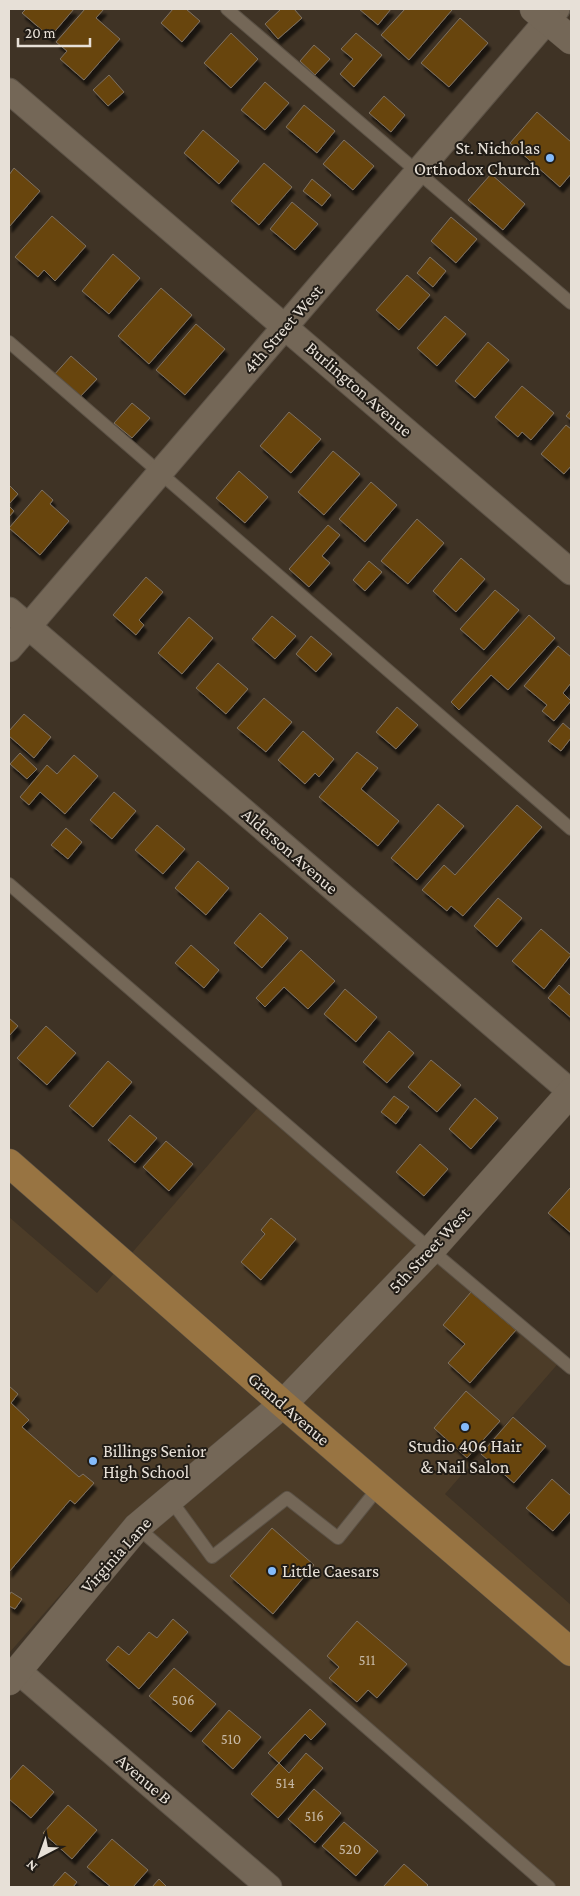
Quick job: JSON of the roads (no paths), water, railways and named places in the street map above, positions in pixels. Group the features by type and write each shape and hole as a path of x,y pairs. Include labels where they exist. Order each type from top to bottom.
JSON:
{"main road":[{"name":"Grand Avenue","path":"9,1164 283,1404 571,1652"}],"street":[{"name":"4th Street West","path":"9,650 418,172 546,13"},
{"path":"546,13 571,40"},
{"name":"Burlington Avenue","path":"9,91 286,326 571,572"},
{"name":"Alderson Avenue","path":"9,610 571,1092"},
{"name":"5th Street West","path":"283,1404 431,1250 571,1092"},
{"name":"Virginia Lane","path":"13,1676 137,1527 283,1404"},
{"name":"Avenue B","path":"13,1676 269,1887"}],"lane":[{"path":"227,9 571,303"},
{"path":"9,342 571,829"},
{"path":"9,884 431,1250 571,1368"},
{"path":"170,1500 212,1557 287,1498 338,1538 379,1487"},
{"path":"137,1527 549,1887"}],"place":[{"name":"St. Nicholas Orthodox Church","path":"550,158"},
{"name":"Studio 406 Hair & Nail Salon","path":"465,1427"},
{"name":"Billings Senior High School","path":"93,1461"},
{"name":"Little Caesars","path":"272,1571"}]}
